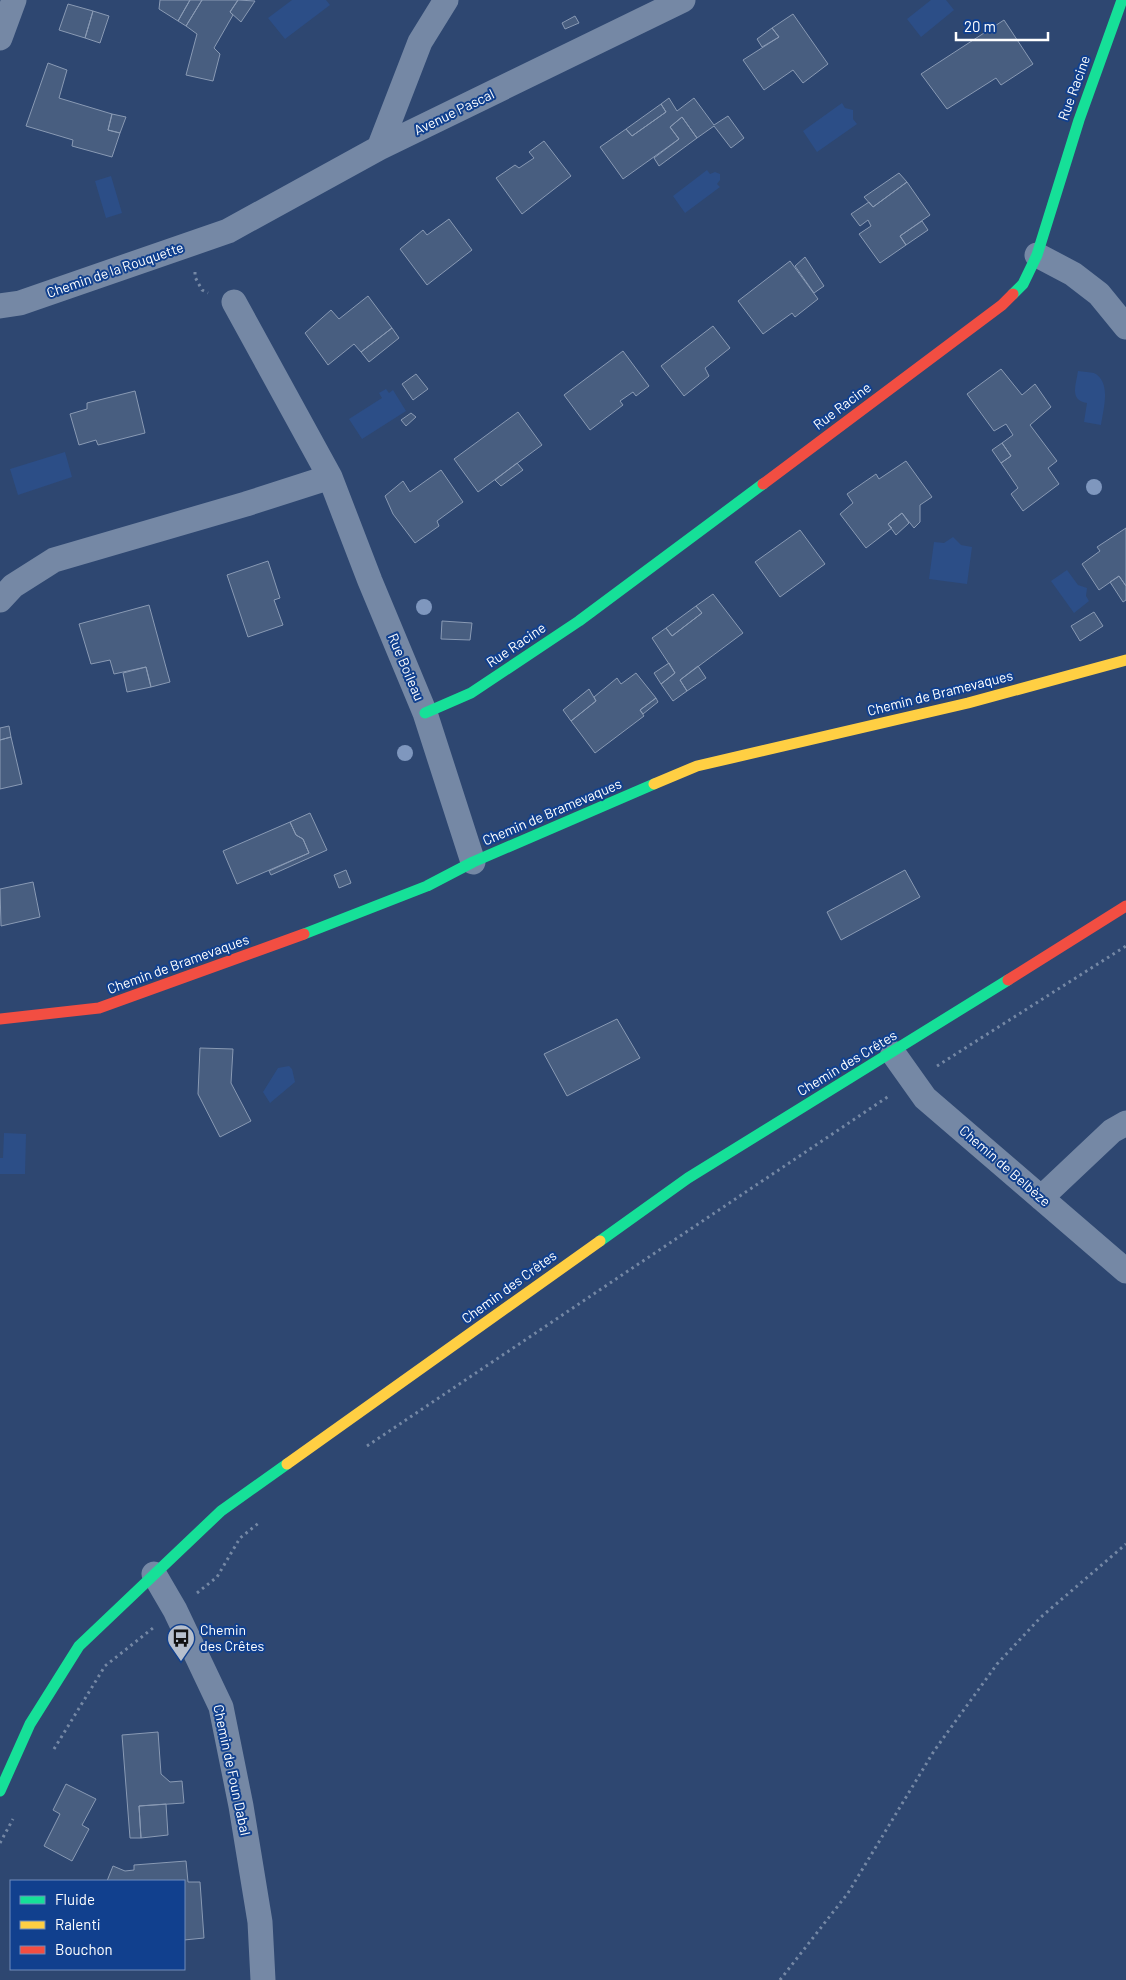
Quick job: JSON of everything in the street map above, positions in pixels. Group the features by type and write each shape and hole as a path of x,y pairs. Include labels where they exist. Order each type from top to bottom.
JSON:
{"street":[{"path":"0,38 14,0"},
{"path":"380,148 420,42 446,0"},
{"name":"Avenue Pascal","path":"228,231 380,148 682,0"},
{"name":"Rue Racine","path":"425,713 471,693 579,621 994,312 1023,284 1037,255 1079,120 1122,0"},
{"name":"Chemin de la Rouquette","path":"0,306 20,303 228,231"},
{"path":"1037,255 1073,274 1099,294 1126,327"},
{"name":"Rue Boileau","path":"234,302 330,476 370,581 425,713 473,862"},
{"path":"0,600 13,586 54,560 246,504 330,476"},
{"name":"Chemin de Bramevaques","path":"0,1019 99,1008 239,959 426,886 473,862 697,766 968,703 1126,660"},
{"name":"Chemin des Crêtes","path":"0,1790 30,1724 79,1646 221,1511 688,1178 893,1054 1126,906"},
{"name":"Chemin de Belbèze","path":"893,1054 925,1098 1126,1271"},
{"path":"1041,1198 1112,1131 1126,1123"},
{"name":"Chemin de Foun Dabal","path":"154,1574 174,1610 221,1707 241,1806 260,1922 262,1980"}],"path":[{"path":"196,269 194,277 202,290 234,302"},
{"path":"364,1448 770,1174 912,1081 1126,946"},
{"path":"53,1750 105,1666 217,1577 240,1538 262,1521"},
{"path":"780,1980 848,1894 934,1751 997,1664 1040,1617 1126,1544"},
{"path":"0,1843 13,1818"}],"water":[{"path":"292,0 326,0 330,5 285,39 268,18"},
{"path":"931,0 946,0 954,10 921,37 907,19"},
{"path":"842,103 845,108 853,110 853,119 857,124 817,152 803,131"},
{"path":"707,170 710,174 715,172 720,174 720,180 717,184 720,187 685,213 673,196"},
{"path":"111,176 122,213 106,218 95,181"},
{"path":"1078,371 1094,373 1100,377 1103,383 1105,397 1101,425 1084,422 1087,403 1078,399 1075,391"},
{"path":"386,389 389,393 393,390 406,411 362,439 349,419 382,398 379,393"},
{"path":"65,452 72,477 18,495 10,469"},
{"path":"953,537 961,545 972,547 967,584 929,579 934,542 944,543"},
{"path":"1067,570 1078,585 1087,588 1086,596 1089,601 1074,613 1051,581"},
{"path":"289,1066 292,1069 295,1082 270,1103 263,1092 278,1068"},
{"path":"4,1133 26,1134 25,1174 0,1174 0,1158 3,1158"}],"building":[{"path":"160,0 190,0 178,21 159,9"},
{"path":"190,0 202,0 186,26 178,21"},
{"path":"202,0 238,0 230,12 233,15 214,48 220,54 213,81 186,75 197,34 186,26"},
{"path":"238,0 255,1 241,22 230,12"},
{"path":"68,4 93,11 85,38 59,30"},
{"path":"93,11 109,16 100,43 85,38"},
{"path":"793,14 828,64 803,83 793,70 764,90 743,60 779,37 772,28"},
{"path":"575,16 579,23 565,29 562,23"},
{"path":"1004,20 1033,64 1001,85 996,78 947,109 921,74"},
{"path":"772,28 779,37 762,47 757,39"},
{"path":"48,63 67,70 59,98 112,114 108,130 120,133 112,157 72,146 73,140 26,126"},
{"path":"669,98 677,111 694,98 714,125 728,116 744,138 731,148 714,126 697,138 682,117 670,127 679,139 623,179 600,147 626,129 632,136 666,112 661,104"},
{"path":"661,104 666,112 632,136 626,129"},
{"path":"112,114 126,117 120,133 108,130"},
{"path":"682,117 697,138 659,166 654,158 679,139 670,127"},
{"path":"544,141 571,176 522,214 496,178 515,165 519,168 534,158 529,152"},
{"path":"899,173 907,182 873,207 864,197"},
{"path":"907,182 930,215 900,236 906,245 880,263 859,234 871,226 868,220 860,226 851,214 869,202 873,207"},
{"path":"449,219 472,250 427,285 400,249 423,230 427,235"},
{"path":"922,221 928,230 906,245 900,236"},
{"path":"805,257 824,286 814,293 795,266"},
{"path":"790,261 818,299 795,317 792,313 763,334 738,301"},
{"path":"368,296 392,328 361,352 354,344 328,365 305,333 331,310 339,319"},
{"path":"713,326 730,348 705,368 709,376 684,396 661,366"},
{"path":"392,328 399,338 369,362 361,352"},
{"path":"623,351 649,386 636,396 633,392 620,401 623,405 590,430 564,395"},
{"path":"1001,369 1022,395 1035,384 1051,407 1030,425 1057,461 1048,468 1059,484 1023,511 1011,494 1018,488 1001,463 1011,456 1002,443 1013,435 1006,424 994,431 967,394"},
{"path":"416,374 428,389 413,400 402,384"},
{"path":"135,391 145,433 98,445 96,440 79,445 70,414 87,409 87,403"},
{"path":"518,412 542,445 478,492 454,459"},
{"path":"411,413 416,417 406,426 401,420"},
{"path":"1002,443 1011,456 1001,463 992,450"},
{"path":"906,461 932,497 920,505 920,522 914,528 902,513 888,524 892,528 866,548 840,514 853,503 847,494 876,474 879,479"},
{"path":"517,463 523,470 501,486 495,480"},
{"path":"441,470 463,502 437,521 439,526 415,543 393,514 385,496 403,481 410,492"},
{"path":"902,513 909,523 896,535 888,524"},
{"path":"1126,528 1126,586 1119,576 1099,590 1082,564 1100,551 1097,547"},
{"path":"800,530 825,564 780,597 755,562"},
{"path":"268,561 280,598 274,600 283,625 248,637 227,575"},
{"path":"1119,576 1126,586 1126,600 1123,602 1110,582"},
{"path":"713,594 743,633 680,680 687,691 673,701 661,684 675,673 652,638 666,628 672,636 702,613 696,606"},
{"path":"149,605 170,682 151,687 146,667 114,674 110,660 91,664 79,624"},
{"path":"696,606 702,613 672,636 666,628"},
{"path":"1094,612 1103,626 1080,641 1071,626"},
{"path":"442,621 472,623 470,640 441,639"},
{"path":"669,663 675,673 661,684 654,673"},
{"path":"698,666 706,678 687,691 680,680"},
{"path":"146,667 151,687 127,692 123,673"},
{"path":"636,673 656,698 640,710 644,716 595,753 571,721 596,701 594,697 617,678 621,684"},
{"path":"589,689 596,701 571,721 563,710"},
{"path":"656,698 658,702 643,714 640,710"},
{"path":"9,726 11,737 0,740 0,728"},
{"path":"11,737 22,784 0,789 0,740"},
{"path":"310,813 327,850 271,875 269,871 309,853 303,839 296,835 290,822"},
{"path":"290,822 296,835 303,839 309,853 237,884 223,851"},
{"path":"346,870 351,883 339,888 334,875"},
{"path":"905,870 920,897 841,940 827,912"},
{"path":"33,882 40,917 1,926 0,889"},
{"path":"617,1019 640,1058 567,1096 544,1054"},
{"path":"200,1048 233,1049 231,1083 251,1121 220,1137 198,1094"},
{"path":"158,1732 161,1774 170,1782 182,1781 184,1803 139,1806 141,1838 130,1838 122,1735"},
{"path":"66,1784 96,1799 82,1825 89,1829 72,1861 44,1846 60,1814 53,1810"},
{"path":"166,1804 168,1835 141,1838 139,1806"},
{"path":"186,1861 188,1882 200,1882 204,1938 185,1940 185,1880 107,1880 113,1866 125,1871 134,1870 134,1865"}],"traffic: fast":[{"path":"1013,294 1023,284 1037,255 1079,120 1122,0"},
{"path":"425,713 471,693 579,621 763,484"},
{"path":"304,934 427,886 473,862 654,784"},
{"path":"600,1241 688,1178 1008,980"},
{"path":"0,1791 30,1724 79,1646 221,1511 287,1464"}],"traffic: slow":[{"path":"654,784 697,766 968,703 1126,660"},
{"path":"287,1464 600,1241"}],"traffic: jam":[{"path":"763,484 1002,305 1013,294"},
{"path":"1008,980 1126,906"},
{"path":"0,1019 99,1008 304,934"}],"place":[{"name":"Chemin des Crêtes","path":"181,1662"}]}
